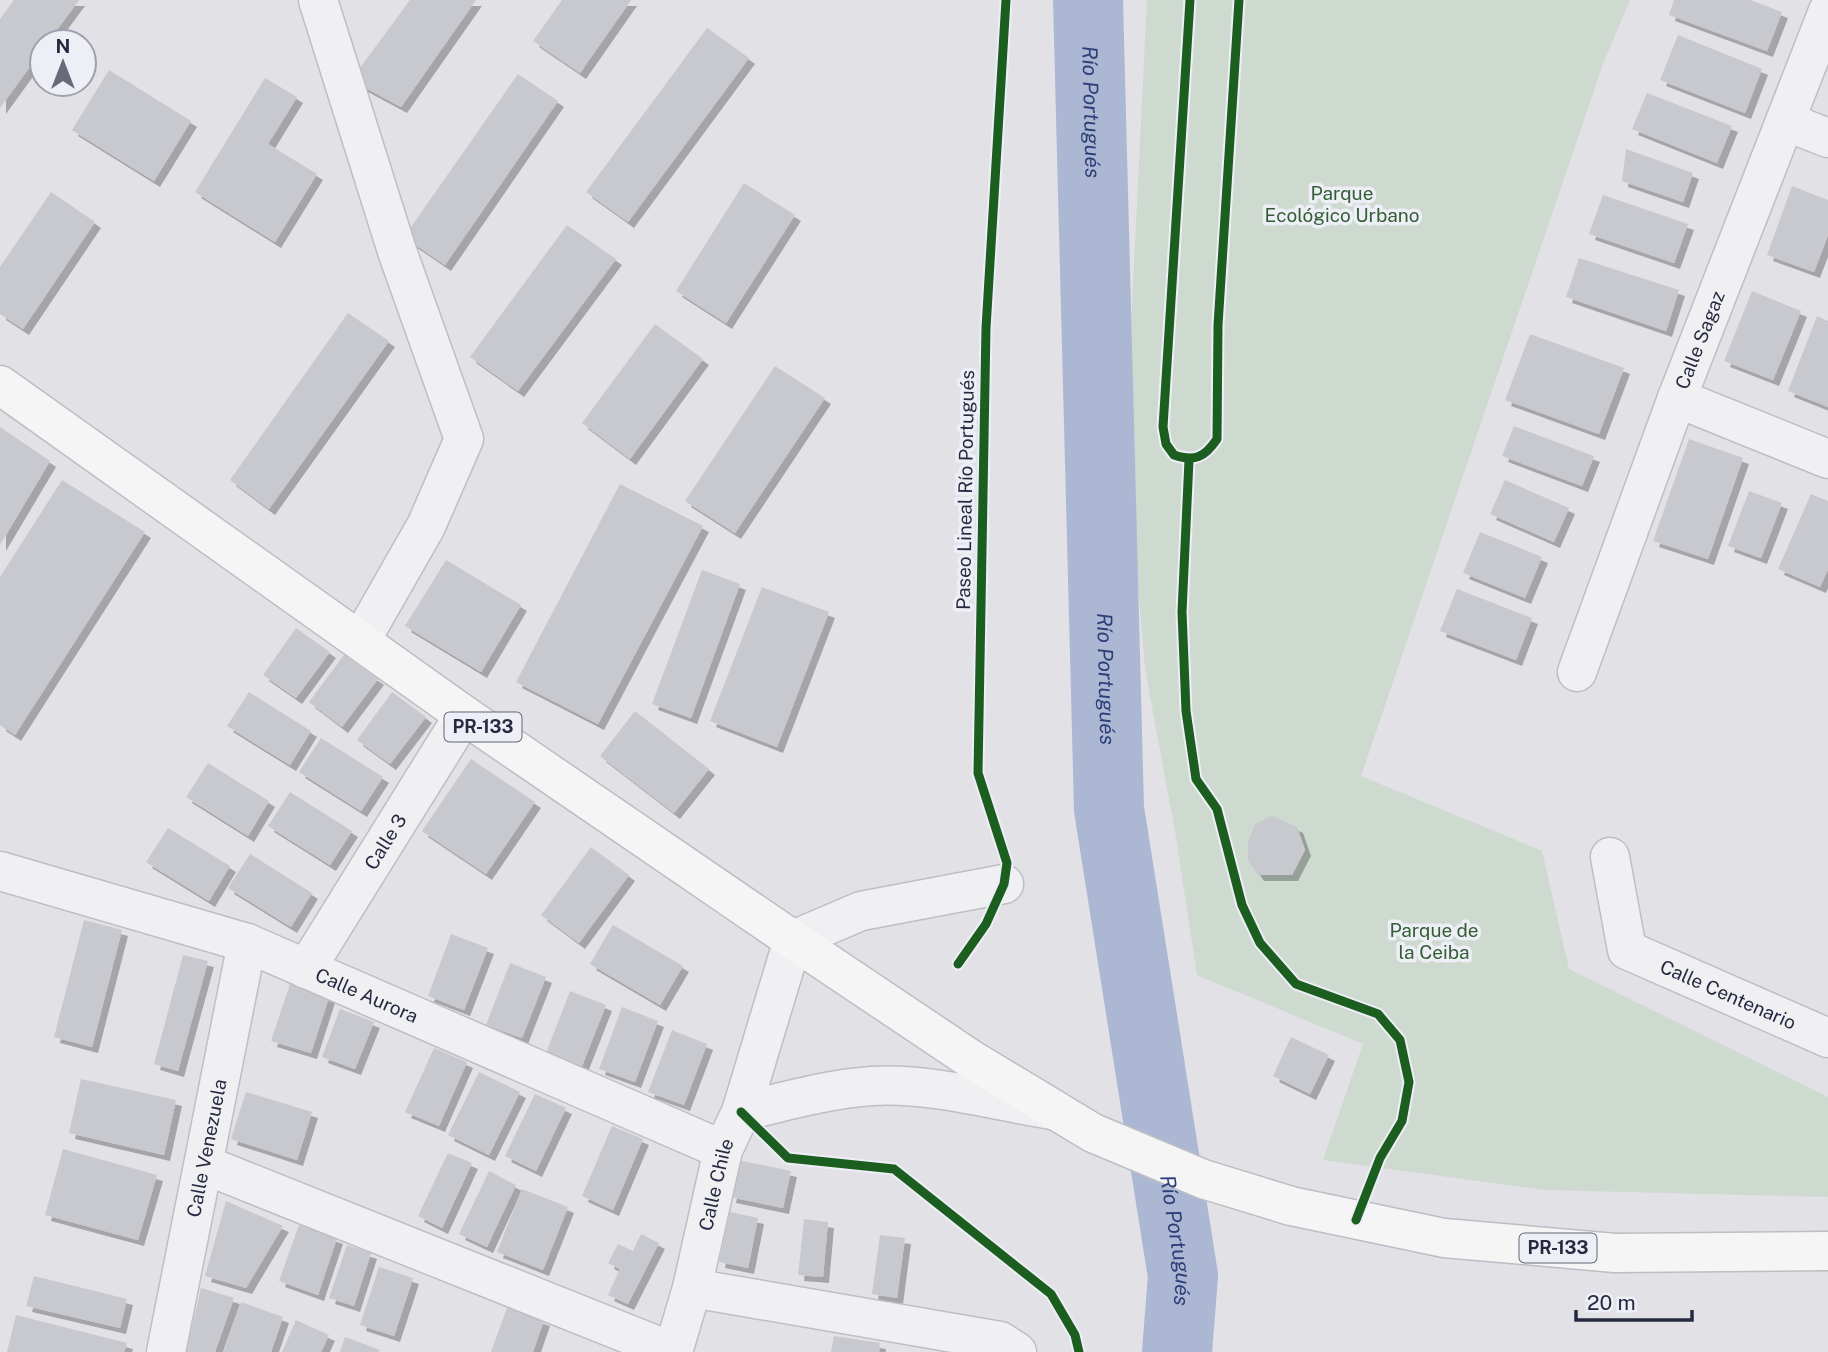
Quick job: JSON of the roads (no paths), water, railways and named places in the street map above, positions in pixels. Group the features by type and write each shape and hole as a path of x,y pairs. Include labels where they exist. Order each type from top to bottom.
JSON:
{"main road":[{"name":"PR-133","path":"0,386 464,715 793,940 972,1060 1093,1133 1203,1179 1291,1206 1444,1238 1615,1253 1828,1251"}],"street":[{"path":"318,0 397,251 464,439 426,526 361,640"},
{"name":"Calle Sagaz","path":"1577,672 1677,398 1787,122 1828,11"},
{"path":"1787,122 1828,138"},
{"path":"1677,398 1828,459"},
{"name":"Calle 3","path":"306,969 464,715"},
{"name":"Calle Centenario","path":"1610,857 1627,950 1828,1038"},
{"name":"Calle Aurora","path":"0,871 247,943 723,1150"},
{"path":"793,940 861,911 1004,884"},
{"name":"Calle Chile","path":"673,1352 692,1288 723,1150 741,1112 793,940"},
{"name":"Calle Venezuela","path":"166,1352 247,943"},
{"path":"741,1112 817,1094 871,1086 915,1088 1052,1110"},
{"path":"205,1165 673,1352"},
{"path":"692,1288 915,1339 1000,1341 1016,1350"}],"waterway":[{"name":"Río Portugués","path":"1088,0 1109,809 1183,1276 1177,1352"}],"park label":[{"name":"Parque Ecológico Urbano","path":"1342,204"},
{"name":"Parque de la Ceiba","path":"1434,941"}]}
